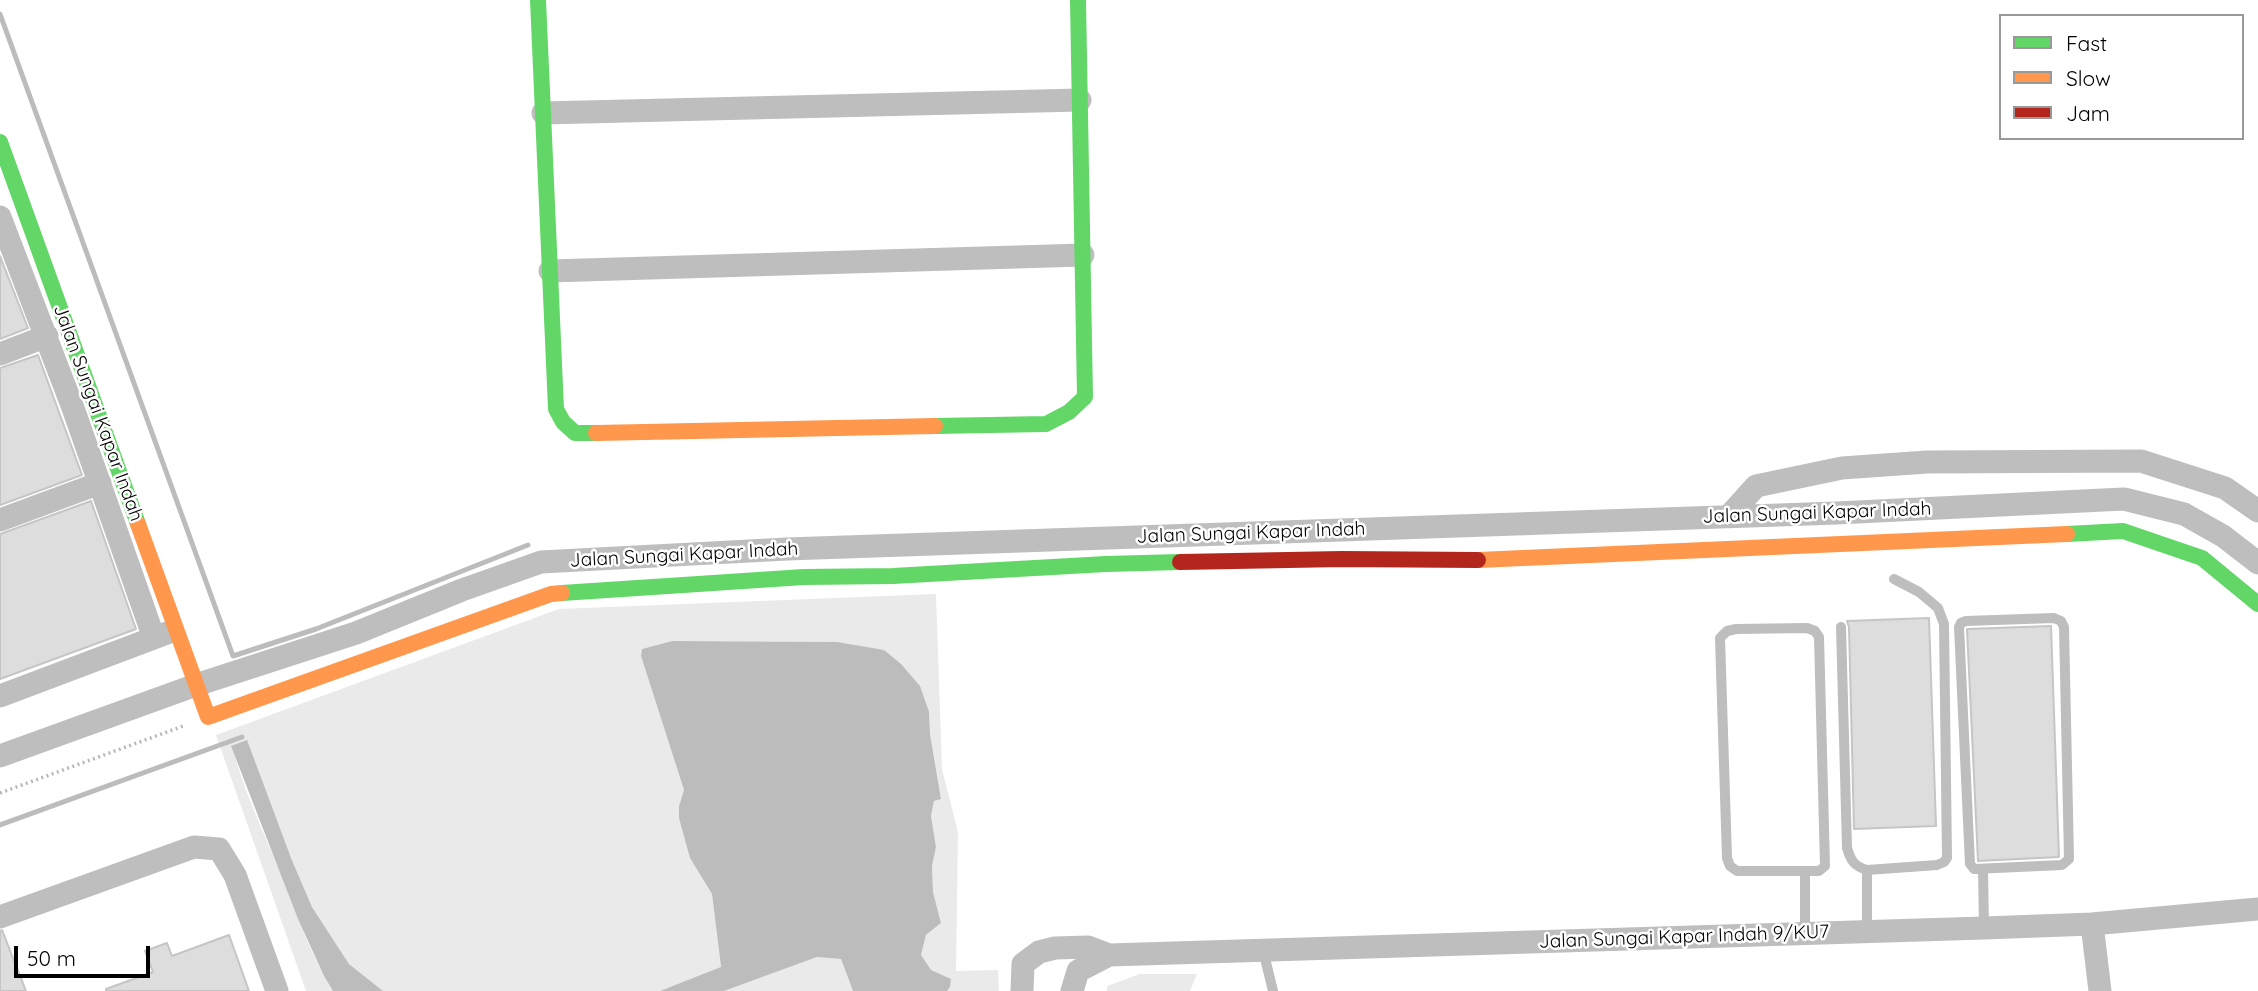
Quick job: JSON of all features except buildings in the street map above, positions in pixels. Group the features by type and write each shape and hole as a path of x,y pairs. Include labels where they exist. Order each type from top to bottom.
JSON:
{"street":[{"path":"538,0 556,409 563,422 575,433 1046,424 1069,412 1085,397 1078,0"},
{"path":"543,113 1080,100"},
{"name":"Jalan Sungai Kapar Indah","path":"0,142 208,717 551,594 804,577 893,576 1183,562 1489,560 2123,531 2203,558 2258,604"},
{"path":"0,217 47,336 154,638"},
{"path":"550,271 1083,255"},
{"path":"0,354 47,336"},
{"path":"1729,516 1756,486 1842,468 1927,462 2141,461 2225,488 2258,511"},
{"path":"0,520 100,483"},
{"name":"Jalan Sungai Kapar Indah","path":"196,685 356,633 462,590 541,562 787,549 1729,516 2124,499 2184,514 2223,536 2258,563"},
{"path":"0,696 176,630"},
{"path":"0,756 196,685"},
{"path":"0,917 194,848 219,849 235,875 277,991"},
{"name":"Jalan Sungai Kapar Indah 9/KU7","path":"1109,955 1266,961 1805,933 2092,924 2258,909"},
{"path":"2092,924 2099,991"},
{"path":"1022,991 1023,964 1039,951 1088,947 1109,955"},
{"path":"1072,991 1078,971 1109,955"}],"lane":[{"path":"1841,627 1847,848 1851,860 1856,866 1867,870 1937,865 1947,858 1944,624 1938,608 1919,592 1894,579"},
{"path":"2054,618 2064,626 2069,859 2062,865 1983,869 1974,869 1970,864 1959,627 1966,621 2054,618"},
{"path":"1807,628 1815,631 1819,637 1825,866 1819,871 1805,870 1737,871 1730,866 1727,858 1720,638 1727,631 1807,628"},
{"path":"1983,869 1984,928"},
{"path":"1805,870 1805,933"},
{"path":"1867,870 1867,931"},
{"path":"1266,961 1273,991"}],"path":[{"path":"0,793 208,717"}],"shaded area":[{"path":"936,594 942,769 958,832 956,971 998,970 999,991 947,991 951,979 930,970 921,955 926,935 941,923 933,892 932,866 936,847 931,816 934,801 941,798 929,712 837,642 672,641 642,649 641,656 684,790 679,806 690,858 712,894 721,968 660,991 383,991 349,964 312,907 291,858 232,746 248,794 304,933 333,991 306,991 216,735 559,609"},
{"path":"672,641 837,642 884,650 901,664 920,686 929,712 941,799 934,801 931,816 936,847 932,866 933,892 941,923 926,935 921,955 931,970 951,979 947,991 853,991 841,959 817,957 724,991 660,991 721,967 712,894 690,858 679,818 679,806 684,790 641,656 642,649"},
{"path":"247,740 312,907 349,964 383,991 333,991 324,976 298,919 231,746"},
{"path":"817,957 841,959 853,991 724,991"},
{"path":"1140,974 1197,974 1190,991 1107,991 1107,986"}],"waterway":[{"path":"0,14 233,656 316,629 528,545"},
{"path":"0,825 242,737"}],"traffic: fast":[{"path":"538,0 556,409 563,422 575,433 596,433"},
{"path":"935,426 1046,424 1069,412 1085,397 1078,0"},
{"path":"0,142 138,524"},
{"path":"2067,534 2123,531 2202,558 2258,604"},
{"path":"562,593 804,577 893,576 1180,562"}],"traffic: slow":[{"path":"596,433 935,426"},
{"path":"138,524 208,717 551,594 562,593"},
{"path":"1478,560 2067,534"}],"traffic: jam":[{"path":"1180,562 1478,560"}]}
